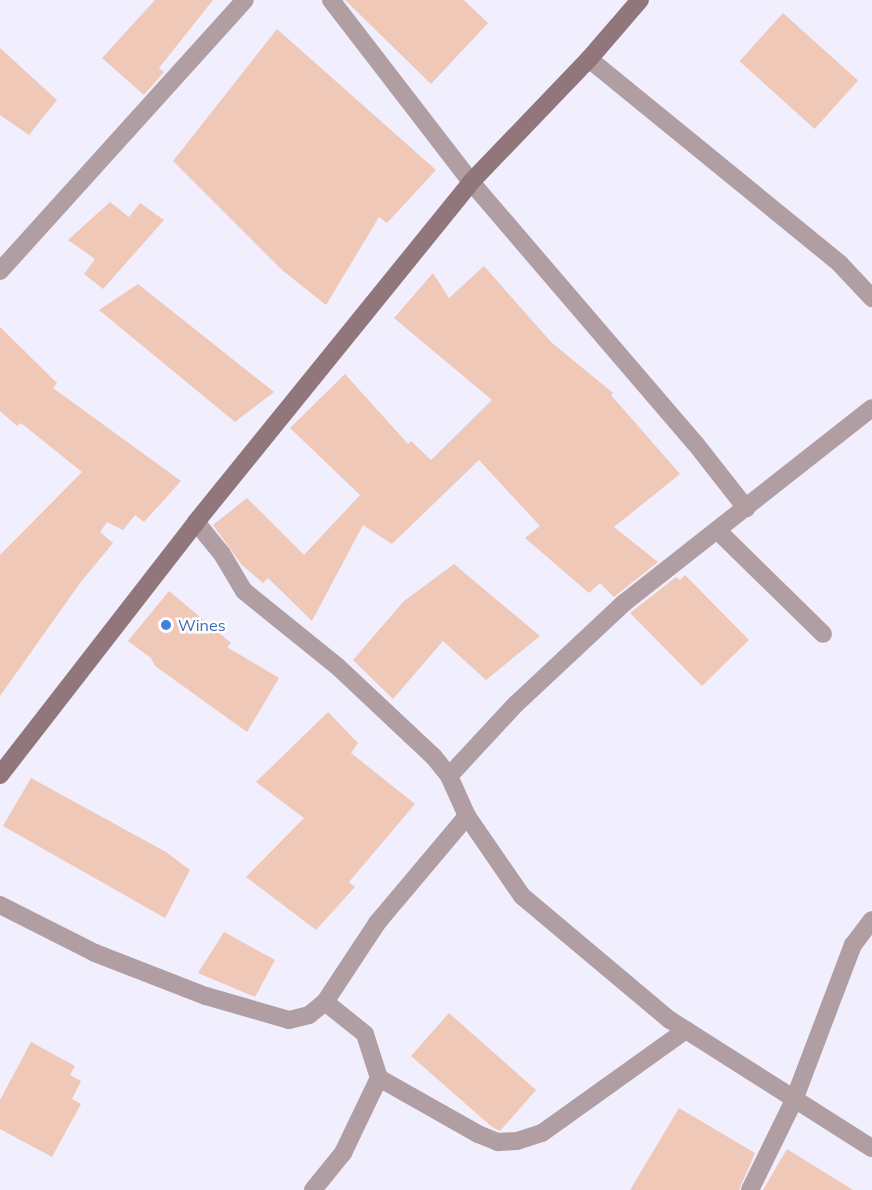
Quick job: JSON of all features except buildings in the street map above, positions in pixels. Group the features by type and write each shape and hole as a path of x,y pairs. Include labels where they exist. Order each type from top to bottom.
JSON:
{"street":[{"path":"0,271 245,0"},
{"path":"331,0 471,182 695,443 746,508"},
{"path":"2,766 471,182 589,59 640,0"},
{"path":"589,59 840,264 872,298"},
{"path":"449,776 516,704 616,611 872,408"},
{"path":"196,522 222,554 244,591 374,699 433,756 449,776 467,816 522,896 590,954 686,1030 872,1148"},
{"path":"718,531 823,634"},
{"path":"0,905 95,953 206,996 289,1020 309,1015 325,1002 377,922 467,816"},
{"path":"750,1190 794,1100 853,945 872,920"},
{"path":"325,1002 365,1034 379,1078 478,1134 498,1142 517,1141 543,1132 686,1030"},
{"path":"313,1190 343,1153 379,1078"}],"place":[{"name":"Wines","path":"166,625"}]}
